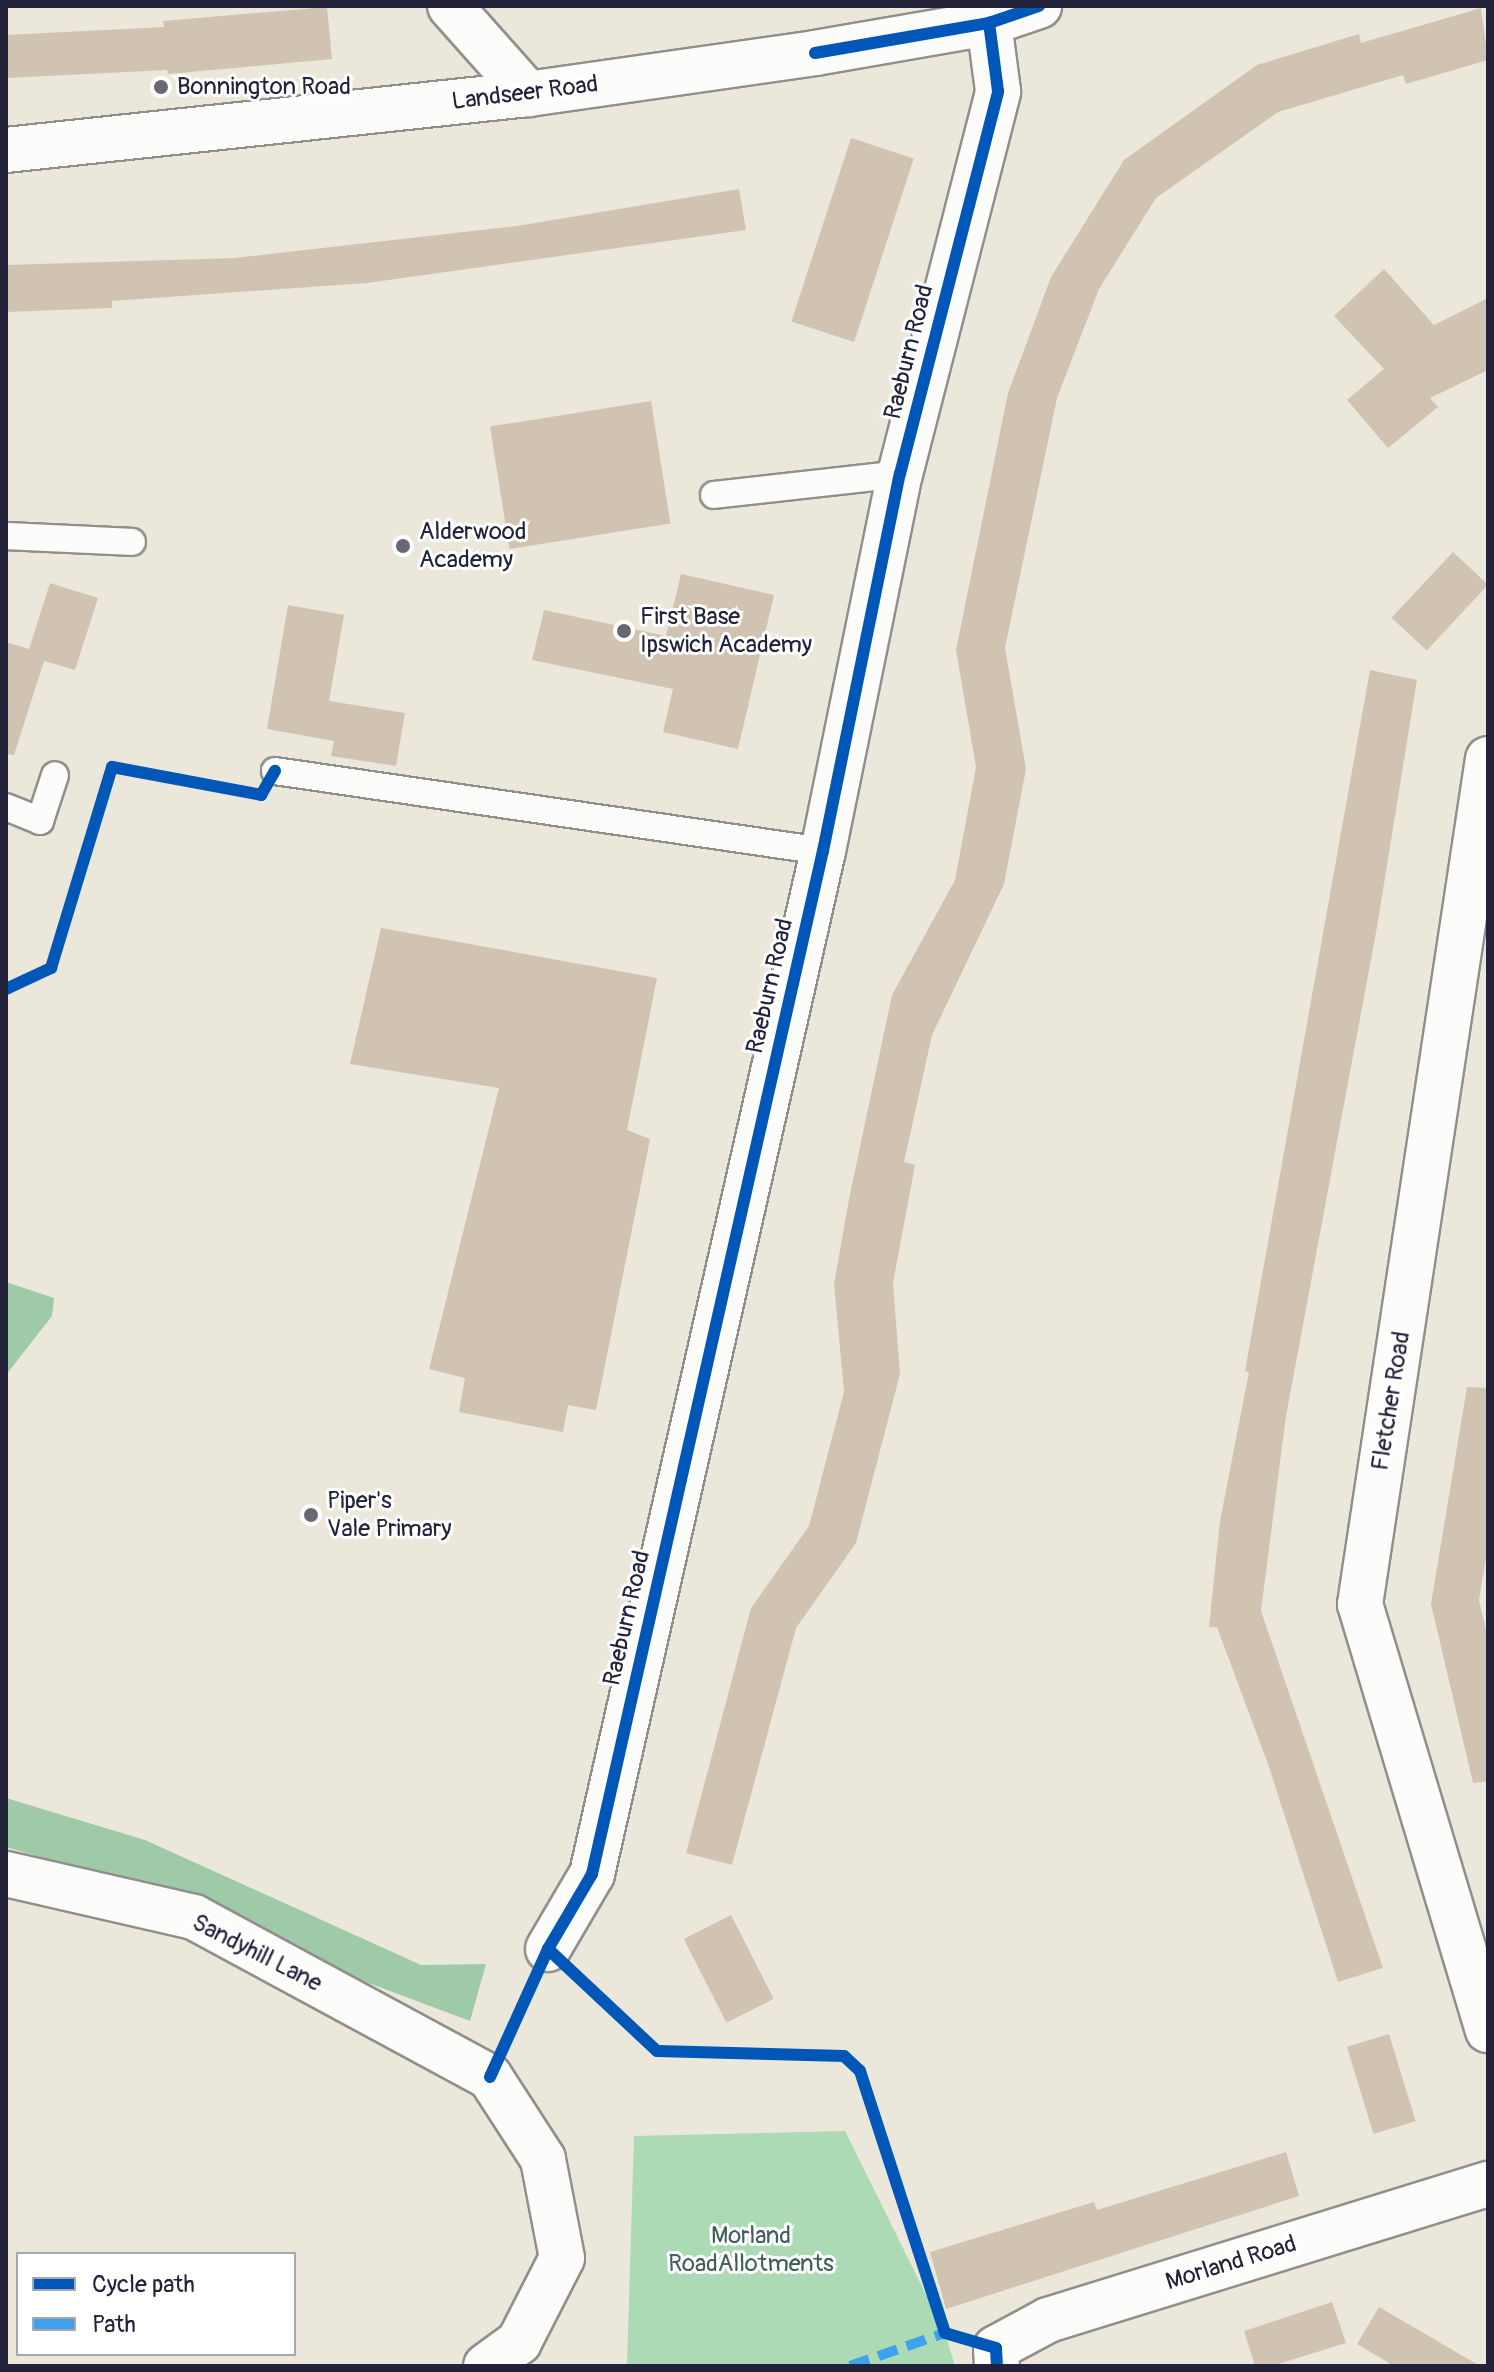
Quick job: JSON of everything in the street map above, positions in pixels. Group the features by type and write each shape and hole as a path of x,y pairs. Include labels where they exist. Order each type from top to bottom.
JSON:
{"street":[{"path":"450,6 528,94"},
{"name":"Landseer Road","path":"6,150 528,94 989,23 1039,6"},
{"name":"Raeburn Road","path":"548,1949 592,1874 823,851 900,474 998,91 989,23"},
{"name":"Fletcher Road","path":"1488,759 1360,1604 1488,2030"},
{"name":"Sandyhill Lane","path":"6,1874 194,1917 490,2077 543,2159 562,2258 507,2358"},
{"name":"Morland Road","path":"997,2366 996,2348 1048,2320 1488,2184"}],"lane":[{"path":"714,495 900,474"},
{"path":"6,536 132,542"},
{"path":"275,771 823,851"},
{"path":"6,807 40,821 55,775"}],"green space":[{"path":"6,1282 54,1298 52,1316 6,1375"},
{"path":"6,1798 145,1840 421,1965 486,1964 470,2021 230,1931 92,1872 6,1847"},
{"name":"Morland RoadAllotments","path":"845,2131 945,2333 955,2366 627,2366 634,2136"}],"building":[{"path":"327,7 332,59 168,74 167,70 6,78 6,35 164,27 163,21"},
{"path":"1481,8 1488,60 1406,84 1403,75 1278,112 1156,198 1099,289 1057,398 1005,648 1026,769 1004,884 932,1035 904,1162 915,1165 893,1283 900,1374 856,1543 796,1628 732,1865 686,1853 751,1608 809,1526 844,1392 834,1284 849,1199 892,995 955,880 976,767 956,650 1008,393 1051,277 1124,160 1257,65 1359,34 1361,43"},
{"path":"851,138 914,158 854,342 791,322"},
{"path":"739,189 746,230 367,283 112,301 112,308 6,312 6,265 235,258 517,226"},
{"path":"1384,269 1434,325 1488,298 1488,370 1430,398 1438,407 1388,448 1347,400 1384,369 1334,316"},
{"path":"651,401 670,523 509,549 490,426"},
{"path":"1453,552 1488,585 1427,651 1392,618"},
{"path":"681,574 774,595 738,749 663,732 673,689 532,660 544,610 666,636"},
{"path":"50,583 98,598 75,670 44,661 14,755 6,754 6,642 29,649"},
{"path":"288,605 344,615 329,701 405,713 396,766 331,756 334,741 267,729"},
{"path":"1370,670 1417,680 1377,927 1286,1416 1261,1611 1383,1968 1338,1982 1269,1767 1217,1627 1209,1627 1220,1521 1249,1372 1245,1371"},
{"path":"381,928 657,978 627,1130 650,1139 596,1410 568,1405 563,1432 459,1412 465,1378 429,1369 499,1088 350,1064"},
{"path":"1467,1387 1488,1388 1488,1545 1479,1600 1488,1639 1488,1781 1473,1783 1431,1604"},
{"path":"731,1915 774,1999 726,2023 684,1939"},
{"path":"1389,2034 1416,2121 1374,2134 1347,2047"},
{"path":"1286,2152 1299,2196 946,2309 930,2252 1094,2202 1097,2210"},
{"path":"1332,2302 1346,2343 1272,2366 1255,2366 1244,2331"},
{"path":"1379,2307 1480,2366 1394,2366 1357,2344"}],"marked path":[{"path":"850,2366 945,2333"}],"cycle path":[{"path":"815,53 989,23 1039,6"},
{"path":"490,2077 548,1949 592,1874 823,851 900,474 998,91 989,23"},
{"path":"6,989 51,968 112,767 261,795 275,771"},
{"path":"548,1949 657,2051 844,2056 860,2071 945,2333 996,2348 997,2366"}],"place":[{"name":"Bonnington Road","path":"161,87"},
{"name":"Alderwood Academy","path":"403,546"},
{"name":"First Base Ipswich Academy","path":"624,631"},
{"name":"Piper's Vale Primary","path":"311,1515"}]}
